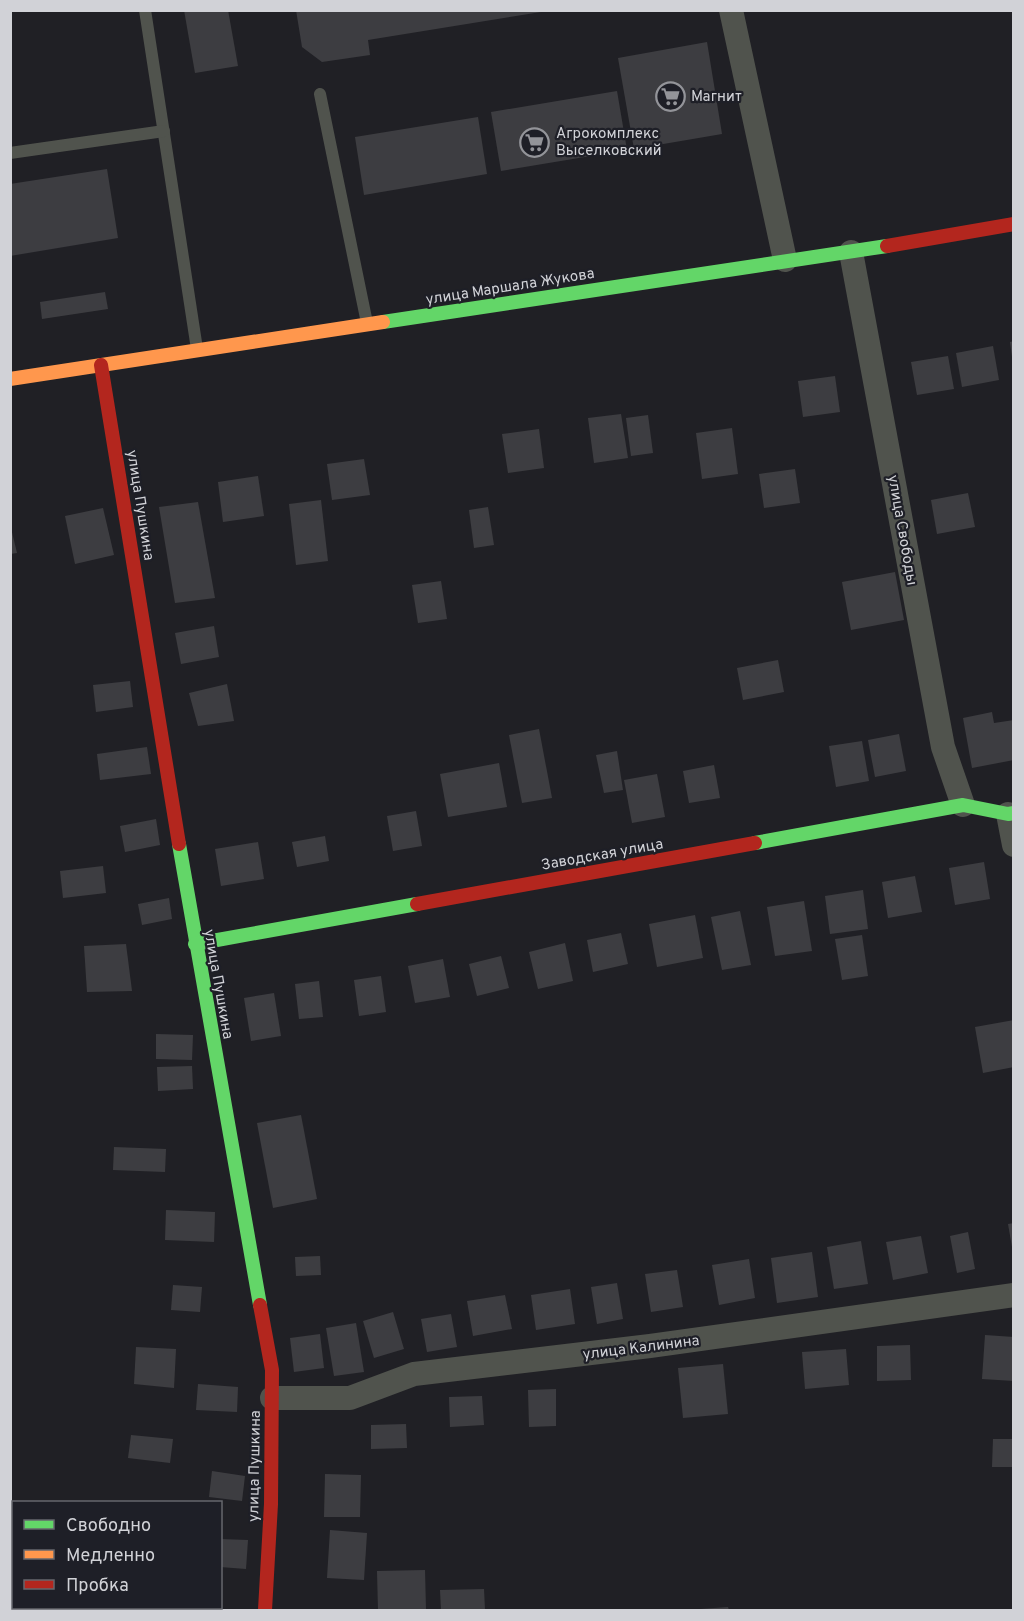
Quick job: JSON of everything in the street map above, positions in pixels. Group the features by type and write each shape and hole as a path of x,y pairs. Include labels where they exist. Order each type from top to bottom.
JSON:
{"street":[{"path":"731,10 785,260"},
{"name":"улица Маршала Жукова","path":"10,379 785,260 851,252 1014,224"},
{"name":"улица Свободы","path":"851,252 943,747 963,805"},
{"name":"улица Пушкина","path":"102,365 195,944 272,1370 271,1504 265,1611"},
{"name":"Заводская улица","path":"195,944 963,805 1011,814"},
{"path":"1011,814 1014,845"},
{"name":"улица Калинина","path":"272,1398 350,1398 414,1374 650,1346 1014,1295"}],"lane":[{"path":"145,10 197,351"},
{"path":"320,94 367,324"},
{"path":"10,153 164,131"}],"building":[{"path":"184,10 228,10 238,66 195,73"},
{"path":"296,10 541,10 541,12 368,40 370,55 322,62 302,47"},
{"name":"Магнит","path":"707,42 722,134 634,149 618,58"},
{"path":"617,91 627,150 501,171 491,112"},
{"path":"478,117 487,174 364,195 355,137"},
{"path":"107,169 118,238 10,256 10,184"},
{"path":"105,292 108,309 42,319 40,302"},
{"path":"1014,341 1014,357 1012,357 1010,342"},
{"path":"993,346 999,380 962,387 956,353"},
{"path":"948,356 954,389 917,395 911,362"},
{"path":"835,376 840,412 803,417 798,381"},
{"path":"621,414 628,458 594,463 588,418"},
{"path":"648,415 653,453 631,456 626,418"},
{"path":"732,428 738,474 702,479 696,433"},
{"path":"539,429 544,468 508,473 502,434"},
{"path":"364,459 370,495 332,500 327,464"},
{"path":"795,469 800,503 764,508 759,474"},
{"path":"258,476 264,516 223,522 218,482"},
{"path":"968,493 975,527 937,534 931,500"},
{"path":"321,500 328,561 296,565 289,504"},
{"path":"198,502 215,598 175,603 159,507"},
{"path":"488,507 494,545 474,548 469,510"},
{"path":"103,508 114,555 75,564 65,516"},
{"path":"10,524 17,553 10,554"},
{"path":"895,572 904,620 851,630 842,582"},
{"path":"441,581 447,619 418,623 412,585"},
{"path":"214,626 219,657 181,664 175,633"},
{"path":"778,660 784,692 743,700 737,668"},
{"path":"130,681 133,707 96,712 93,685"},
{"path":"227,684 234,721 198,726 189,693"},
{"path":"992,712 994,723 1014,720 1014,760 972,768 963,718"},
{"path":"539,729 552,798 522,803 509,735"},
{"path":"899,734 906,771 875,777 868,740"},
{"path":"862,741 869,781 836,787 829,746"},
{"path":"147,747 151,774 100,780 97,754"},
{"path":"617,751 623,790 604,793 596,755"},
{"path":"499,763 507,807 448,817 440,774"},
{"path":"714,765 720,798 689,803 683,771"},
{"path":"657,774 665,817 632,823 624,780"},
{"path":"416,811 422,846 393,851 387,816"},
{"path":"156,819 160,845 125,852 120,826"},
{"path":"325,836 329,861 297,867 292,842"},
{"path":"258,842 264,879 221,886 215,849"},
{"path":"984,862 990,899 955,905 949,868"},
{"path":"103,866 106,893 63,898 60,871"},
{"path":"915,876 922,912 888,918 882,882"},
{"path":"863,890 868,929 830,934 825,896"},
{"path":"169,898 172,919 142,925 138,904"},
{"path":"804,901 812,951 775,956 767,907"},
{"path":"740,911 751,965 722,970 711,917"},
{"path":"695,915 703,958 657,967 649,924"},
{"path":"621,933 628,964 593,972 587,940"},
{"path":"862,935 868,976 842,980 835,939"},
{"path":"565,943 573,981 538,989 529,952"},
{"path":"126,944 132,991 87,992 84,946"},
{"path":"501,956 509,988 477,996 469,964"},
{"path":"443,959 450,997 415,1003 408,966"},
{"path":"381,976 386,1012 359,1016 354,980"},
{"path":"319,981 323,1017 299,1019 295,984"},
{"path":"274,993 281,1036 251,1041 244,998"},
{"path":"1014,1020 1014,1067 983,1073 975,1027"},
{"path":"156,1034 193,1035 192,1060 156,1059"},
{"path":"192,1066 193,1089 158,1091 157,1067"},
{"path":"301,1115 317,1199 273,1208 257,1123"},
{"path":"114,1147 166,1149 165,1172 113,1170"},
{"path":"166,1210 215,1212 214,1242 165,1240"},
{"path":"1014,1223 1014,1247 1012,1247 1008,1224"},
{"path":"968,1232 975,1269 957,1273 950,1236"},
{"path":"921,1236 928,1273 893,1280 886,1242"},
{"path":"861,1241 868,1284 834,1289 827,1247"},
{"path":"812,1252 818,1297 777,1303 771,1258"},
{"path":"320,1256 321,1275 296,1276 295,1257"},
{"path":"749,1259 755,1298 719,1305 712,1265"},
{"path":"677,1270 683,1307 651,1312 645,1274"},
{"path":"617,1283 623,1319 597,1324 591,1287"},
{"path":"173,1285 202,1287 200,1312 171,1310"},
{"path":"570,1289 575,1324 536,1330 531,1295"},
{"path":"505,1295 512,1329 473,1336 467,1301"},
{"path":"393,1312 404,1349 374,1358 363,1321"},
{"path":"451,1314 457,1347 427,1352 421,1319"},
{"path":"356,1323 364,1372 334,1376 326,1328"},
{"path":"320,1334 324,1368 294,1372 290,1338"},
{"path":"985,1335 1014,1337 1014,1381 982,1379"},
{"path":"910,1345 911,1380 877,1381 877,1346"},
{"path":"136,1347 176,1349 174,1388 134,1384"},
{"path":"846,1349 849,1385 805,1389 802,1352"},
{"path":"723,1364 728,1414 683,1418 678,1368"},
{"path":"198,1384 238,1387 237,1412 196,1410"},
{"path":"556,1389 556,1426 529,1427 528,1390"},
{"path":"482,1396 484,1425 450,1427 449,1397"},
{"path":"406,1424 407,1448 371,1449 371,1425"},
{"path":"131,1435 173,1439 170,1463 128,1458"},
{"path":"993,1439 1014,1439 1014,1467 992,1467"},
{"path":"212,1471 245,1476 242,1501 209,1497"},
{"path":"325,1474 361,1475 360,1517 324,1517"},
{"path":"330,1530 367,1533 364,1580 327,1578"},
{"path":"222,1539 248,1540 246,1569 222,1567"},
{"path":"425,1570 426,1610 378,1610 377,1571"},
{"path":"484,1589 485,1610 441,1610 440,1590"},
{"path":"728,1607 729,1610 700,1610 700,1609"},
{"path":"29,1609 71,1609 71,1610"}],"traffic: fast":[{"path":"383,322 887,246"},
{"path":"755,843 963,805 1008,814 1014,813"},
{"path":"179,844 260,1305"},
{"path":"195,944 417,904"}],"traffic: slow":[{"path":"10,379 383,322"}],"traffic: jam":[{"path":"887,246 1014,224"},
{"path":"101,365 179,844"},
{"path":"417,904 755,843"},
{"path":"260,1305 272,1370 271,1504 265,1610"}],"place":[{"name":"Магнит","path":"670,96"},
{"name":"Агрокомплекс Выселковский","path":"535,142"}]}
